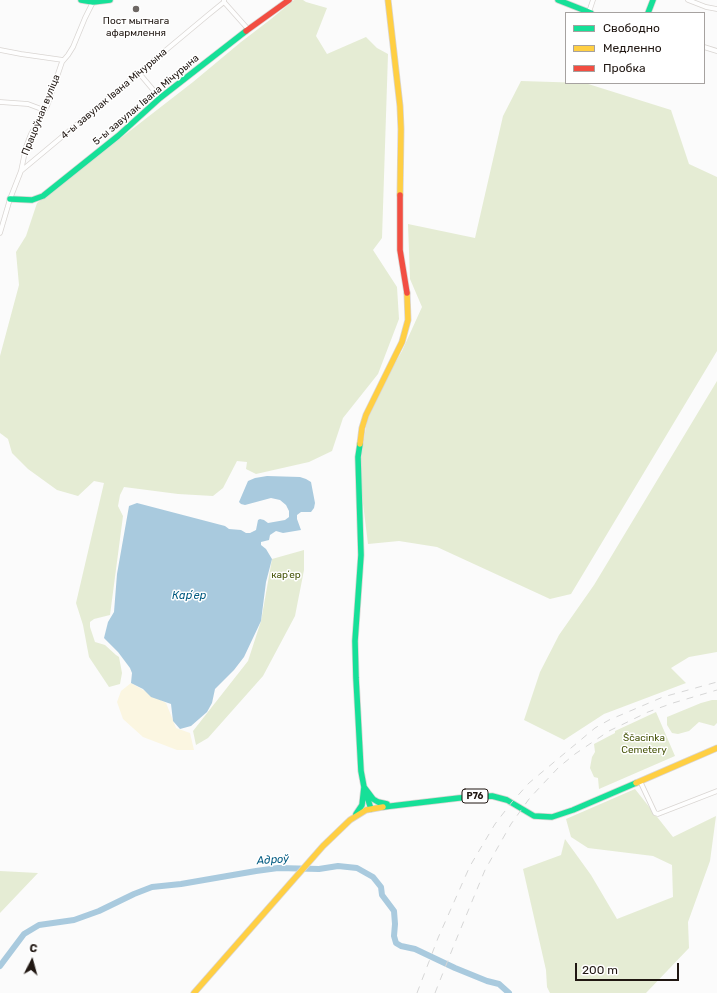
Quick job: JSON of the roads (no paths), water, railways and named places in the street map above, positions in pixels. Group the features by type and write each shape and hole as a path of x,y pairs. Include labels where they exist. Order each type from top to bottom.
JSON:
{"street":[{"path":"81,0 94,2 110,0"},
{"name":"5-ы завулак Івана Мічурына","path":"10,199 32,200 43,196 118,136 160,98 248,29 289,0"},
{"path":"369,809 364,790 360,755 355,654 361,555 358,500 359,445 366,415 396,356 402,342 408,320 408,302 400,250 399,224 400,106 388,0"},
{"path":"558,0 588,12"},
{"path":"590,12 593,0"},
{"path":"648,12 653,0"},
{"path":"688,0 706,7 717,9"},
{"path":"224,1 248,29"},
{"name":"4-ы завулак Івана Мічурына","path":"21,171 224,1"},
{"name":"Працоўная вуліца","path":"0,233 10,199 21,171 26,147 31,134 44,110 63,60 68,56 73,47 85,18 94,2"},
{"path":"705,47 717,51"},
{"path":"0,50 63,60"},
{"path":"139,73 160,98"},
{"path":"0,102 28,104 44,110"},
{"path":"23,161 28,165"},
{"name":"Р76","path":"194,993 323,846 350,820 369,809 465,797 492,796 507,800 521,810 534,816 552,817 573,810 717,748"},
{"path":"640,781 655,813 658,814 717,791"},
{"path":"364,790 378,802 392,805"},
{"path":"350,820 361,807 364,790"}],"water":[{"name":"Карʼер","path":"267,476 300,477 311,482 315,503 314,508 311,512 301,512 297,515 301,530 283,533 276,531 270,535 269,540 261,542 261,545 266,549 272,559 266,582 261,621 244,657 234,670 215,689 212,703 207,712 191,726 180,729 173,721 171,704 151,697 143,689 131,683 132,673 130,668 118,652 104,638 108,622 114,612 117,574 129,506 137,503 225,526 229,529 241,530 246,533 250,533 256,530 258,520 260,519 268,523 285,520 289,517 289,511 286,505 280,500 271,498 245,505 239,502 248,481"}],"waterway":[{"name":"Адроў","path":"0,966 24,934 39,925 74,920 99,911 152,887 181,884 278,868 319,869 338,866 357,868 373,877 381,887 382,895 394,911 394,936 396,943 401,946 415,949 487,981 499,984 509,993"}],"railway":[{"path":"417,993 438,938 470,866 495,824 529,783 595,728 609,720 663,697 717,682"},
{"path":"435,993 485,870 511,824 529,799 541,786 559,767 575,754 609,731 648,712 717,690"}],"place":[{"name":"Пост мытнага афармлення","path":"136,9"}],"park label":[{"name":"карʼер","path":"286,575"},
{"name":"Ščacinka Cemetery","path":"644,744"}]}
